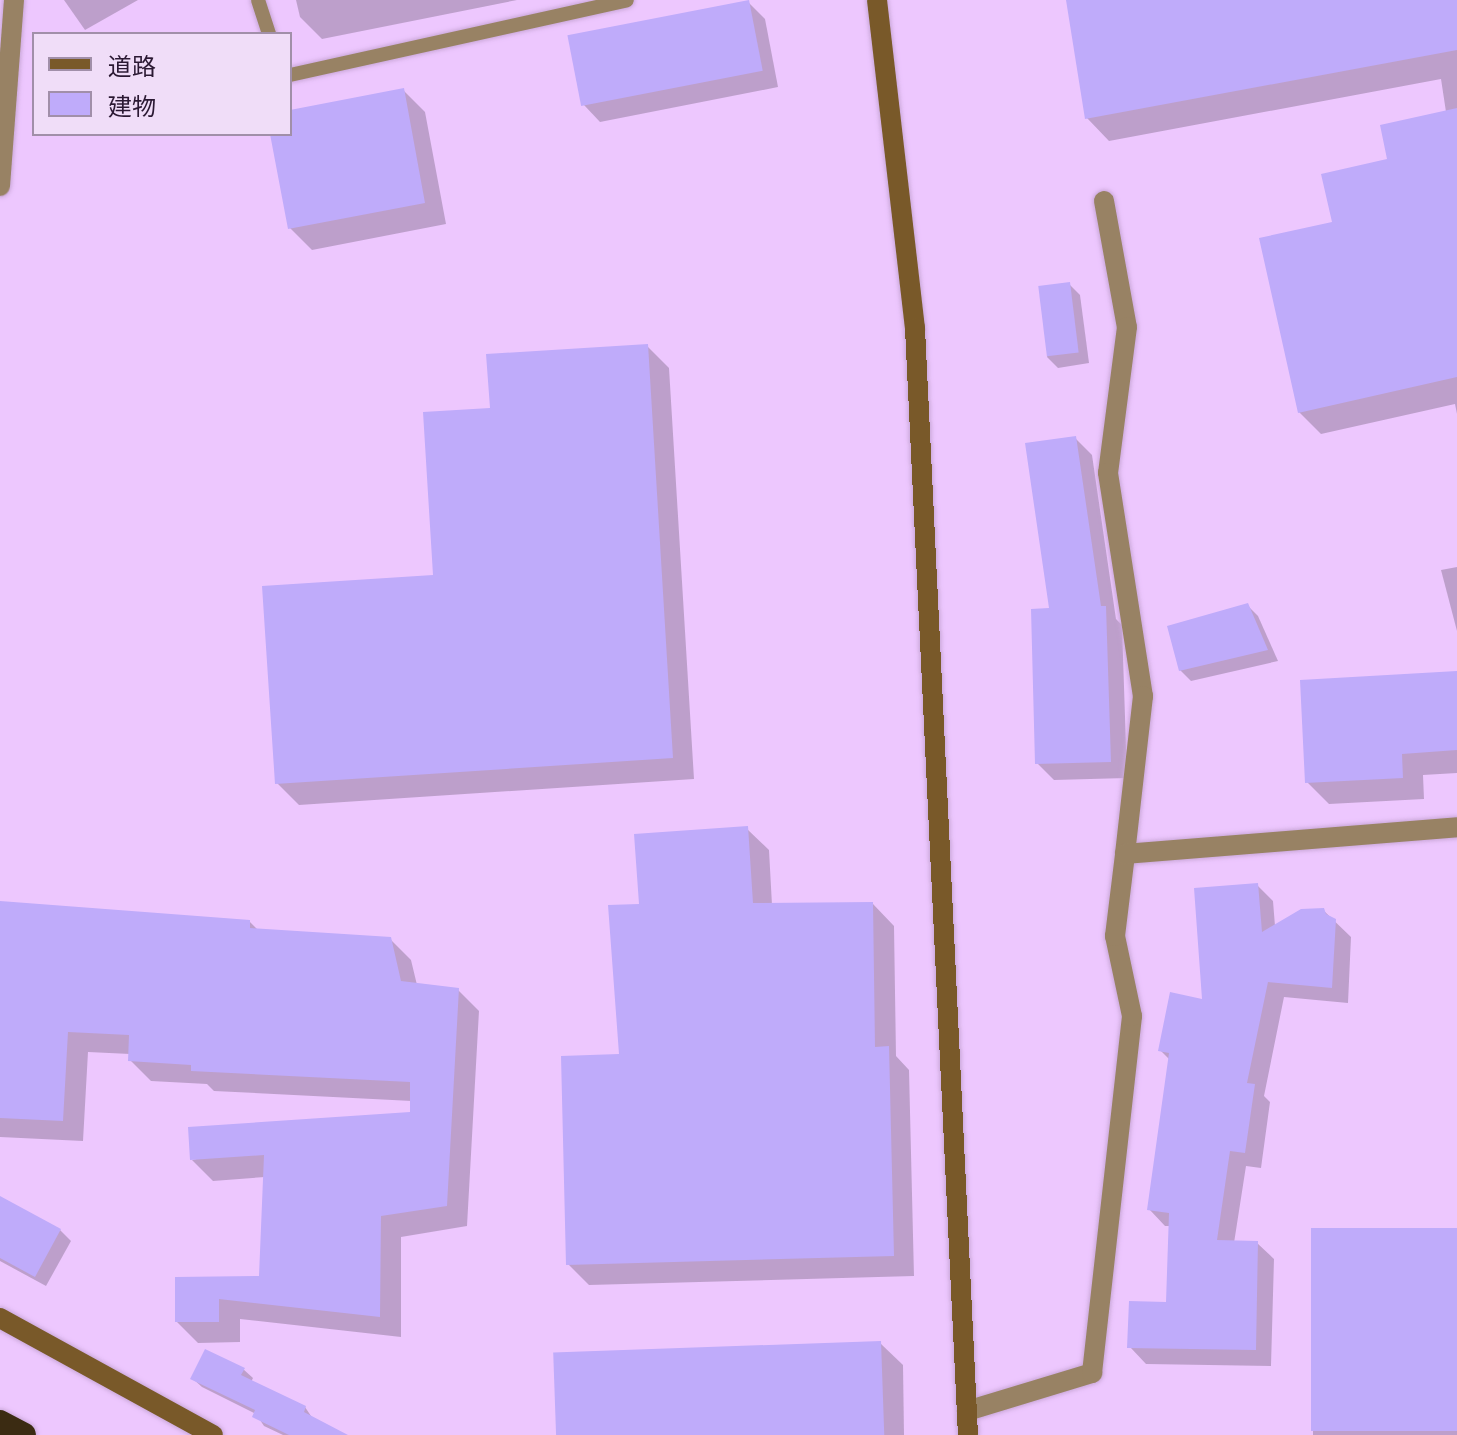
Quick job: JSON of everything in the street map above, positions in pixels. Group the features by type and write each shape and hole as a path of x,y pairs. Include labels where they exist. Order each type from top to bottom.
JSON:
{"highway":[{"path":"0,1422 24,1435"}],"street":[{"path":"0,186 14,0"},
{"path":"877,0 915,328 968,1435"},
{"path":"967,1411 1092,1373 1132,1016 1115,936 1143,696 1108,473 1127,327 1104,201"},
{"path":"1125,854 1457,827"},
{"path":"0,1318 213,1435"}],"lane":[{"path":"258,0 268,32"},
{"path":"292,75 627,0"}],"building":[{"path":"749,0 763,71 581,106 567,35"},
{"path":"1066,0 1457,0 1457,50 1085,119"},
{"path":"404,88 425,203 288,229 270,136 292,136 292,110"},
{"path":"1457,108 1457,377 1298,413 1259,238 1332,222 1321,174 1387,159 1380,125"},
{"path":"1070,282 1079,352 1047,356 1038,286"},
{"path":"648,344 673,758 275,784 262,586 433,575 423,412 490,408 486,354"},
{"path":"1076,436 1101,606 1106,606 1111,762 1035,764 1031,609 1049,608 1025,443"},
{"path":"1248,603 1268,650 1179,671 1167,626"},
{"path":"1457,671 1457,750 1402,754 1403,778 1305,783 1300,680"},
{"path":"748,826 753,903 873,902 875,1047 889,1046 894,1256 566,1265 561,1056 619,1054 608,905 639,904 634,834"},
{"path":"1258,883 1262,932 1301,909 1324,908 1326,914 1336,919 1332,988 1268,982 1247,1083 1255,1084 1245,1153 1230,1151 1217,1240 1258,1241 1256,1350 1127,1348 1129,1301 1166,1302 1169,1213 1147,1210 1169,1053 1158,1051 1170,992 1202,999 1194,888"},
{"path":"0,901 250,920 250,928 391,937 401,981 459,988 447,1206 381,1216 380,1317 219,1299 219,1322 175,1322 175,1277 259,1276 264,1155 190,1160 188,1127 410,1112 410,1082 191,1071 191,1065 128,1061 129,1035 68,1032 63,1121 0,1118"},
{"path":"0,1196 61,1229 35,1277 0,1258"},
{"path":"1311,1228 1457,1228 1457,1431 1311,1431"},
{"path":"881,1341 884,1435 556,1435 553,1352"},
{"path":"205,1349 245,1368 241,1375 306,1406 304,1412 348,1435 289,1435 252,1417 255,1410 190,1379"}]}
